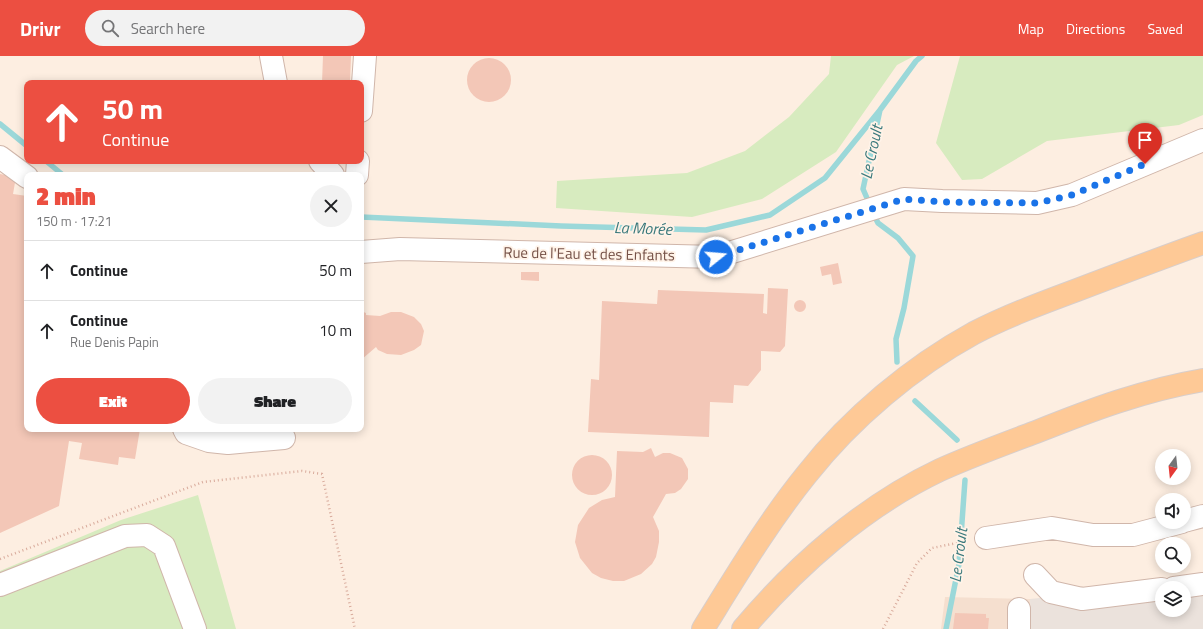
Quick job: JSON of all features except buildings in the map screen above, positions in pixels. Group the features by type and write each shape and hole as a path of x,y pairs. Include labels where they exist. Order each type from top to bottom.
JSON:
{"main road":[{"path":"703,629 754,547 807,473 829,447 878,399 915,372 974,333 1050,300 1203,242"},
{"path":"743,629 786,582 832,540 895,496 939,471 1126,397 1178,384 1203,380"}],"street":[{"path":"271,56 275,80"},
{"path":"363,80 364,56"},
{"name":"Rue de l'Eau et des Enfants","path":"364,252 400,249 716,257 904,199 942,202 1037,203 1072,195 1203,140"},
{"path":"0,157 24,175"},
{"path":"323,164 330,172"},
{"path":"186,432 209,441 221,442 284,438"},
{"path":"1191,520 1203,516"},
{"path":"986,538 1052,528 1093,536 1133,535 1156,529"},
{"path":"0,584 125,536 147,535 164,546 195,629"},
{"path":"1035,575 1051,592 1082,599 1155,590"},
{"path":"1191,586 1203,584"}],"path":[{"path":"0,559 203,482 302,471 322,474 355,629"},
{"path":"883,629 917,563 932,548 986,538"}],"shaded area":[{"path":"1203,581 1203,629 1031,629 1030,599 1155,586 1155,617 1191,617 1191,582"},
{"path":"945,597 1030,599 1031,629 941,629"}],"green space":[{"path":"831,56 914,56 897,65 836,152 762,199 692,217 556,208 557,181 687,173 745,151 789,117 829,74"},
{"path":"960,56 1203,56 1203,115 1179,125 1047,141 982,179 962,180 936,143"},
{"path":"198,495 236,629 0,629 0,571 121,520"}],"waterway":[{"name":"Le Croult","path":"870,205 863,189 880,110 916,61 922,56"},
{"name":"La Morée","path":"364,217 561,226 706,230 770,215 825,178 880,110"},
{"name":"La Morée","path":"0,124 24,144"},
{"name":"La Morée","path":"50,164 59,172"},
{"name":"Le Croult","path":"873,213 878,223 898,238 913,256 904,308 896,339 897,362"},
{"name":"Le Croult","path":"915,401 957,440"},
{"name":"Le Croult","path":"946,629 959,564 965,480"}],"route":[{"path":"716,257 904,199 942,202 1037,203 1072,195 1145,164"}]}
